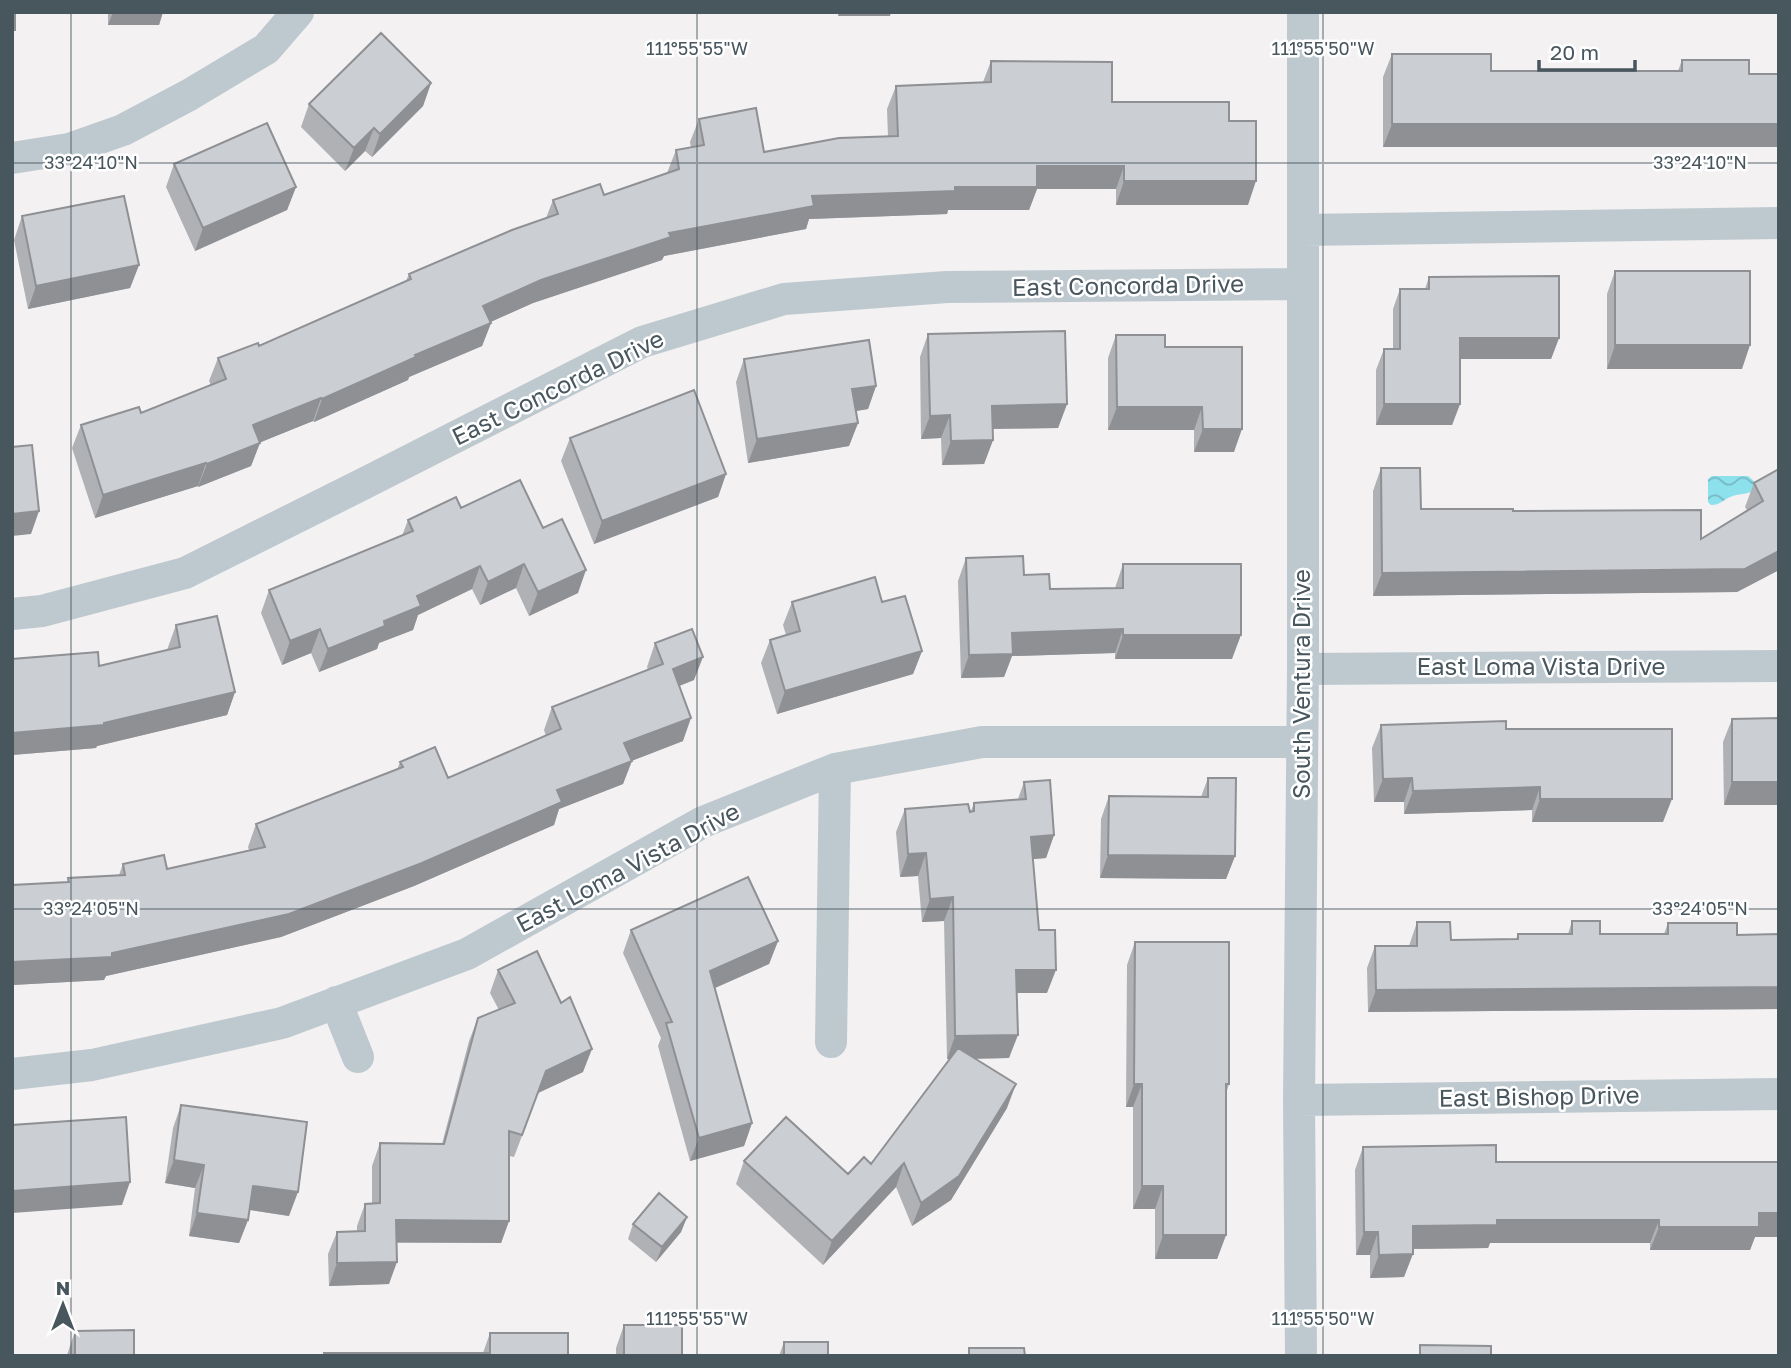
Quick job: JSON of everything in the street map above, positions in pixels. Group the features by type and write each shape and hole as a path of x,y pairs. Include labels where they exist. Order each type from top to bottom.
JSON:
{"street":[{"path":"12,158 69,149 123,130 266,49 298,12"},
{"name":"South Ventura Drive","path":"1301,1356 1299,1100 1303,669 1303,12"},
{"path":"1303,230 1779,223"},
{"name":"East Concorda Drive","path":"12,614 42,611 185,573 642,342 784,299 947,287 1303,284"},
{"name":"East Loma Vista Drive","path":"1303,669 1779,666"},
{"name":"East Loma Vista Drive","path":"12,1074 92,1065 282,1023 467,954 703,822 835,769 982,742 1302,742"},
{"path":"831,1042 835,769"},
{"path":"336,1002 358,1057"},
{"name":"East Bishop Drive","path":"1299,1100 1779,1094"}],"water":[{"path":"1712,476 1748,476 1755,482 1756,489 1711,505 1708,502 1708,479"}],"building":[{"path":"12,12 15,12 15,30 12,30"},
{"path":"381,33 431,83 380,134 374,128 354,148 309,104"},
{"path":"1392,54 1491,54 1491,71 1682,71 1682,60 1749,60 1749,74 1779,74 1779,124 1392,124"},
{"path":"991,61 1112,62 1112,102 1229,102 1229,121 1256,121 1256,181 1124,181 1124,166 1037,166 1037,187 955,187 955,191 812,196 814,206 669,233 671,237 541,280 483,306 491,323 322,399 253,425 260,443 207,464 103,495 81,425 139,407 141,413 226,379 218,358 258,343 259,346 411,279 409,274 512,230 558,214 553,200 600,184 604,195 679,169 676,150 704,145 699,119 756,108 764,152 839,138 898,136 896,86 991,82"},
{"path":"267,123 296,187 203,228 174,164"},
{"path":"124,196 139,265 36,286 22,216"},
{"path":"1615,271 1750,271 1750,345 1615,345"},
{"path":"1559,276 1559,338 1460,338 1460,404 1384,404 1384,349 1400,349 1400,289 1429,289 1429,277"},
{"path":"1065,331 1067,404 992,406 993,440 951,441 950,415 930,416 928,334"},
{"path":"1116,335 1165,335 1165,347 1242,347 1242,429 1203,429 1202,407 1117,407"},
{"path":"869,340 876,386 852,389 858,423 757,439 744,359"},
{"path":"694,390 726,474 602,521 570,438"},
{"path":"32,445 39,511 12,514 12,447"},
{"path":"1381,468 1420,468 1421,509 1701,510 1701,539 1763,501 1754,483 1779,469 1779,551 1745,569 1382,573"},
{"path":"520,480 543,528 562,519 586,570 538,592 524,564 488,582 480,566 417,596 421,606 384,621 385,626 328,649 320,629 290,641 269,590 413,531 408,520 456,497 461,508"},
{"path":"1023,556 1024,575 1049,574 1050,589 1123,588 1123,564 1241,564 1241,635 1123,635 1123,629 1012,633 1013,654 969,655 966,558"},
{"path":"875,577 882,602 905,596 922,651 785,691 770,640 800,631 792,602"},
{"path":"217,616 235,692 104,725 12,733 12,659 98,652 99,666 180,647 176,625"},
{"path":"692,629 703,657 673,669 691,718 624,743 632,761 557,790 562,802 422,863 289,914 112,953 112,957 12,962 12,885 125,875 123,864 164,855 167,869 265,847 256,824 403,767 400,762 435,747 448,778 561,729 552,707 663,664 655,643"},
{"path":"1779,718 1779,782 1732,782 1732,719"},
{"path":"1506,721 1506,729 1672,729 1672,799 1540,799 1540,787 1413,791 1412,778 1383,779 1381,725"},
{"path":"1208,778 1236,778 1235,856 1108,855 1109,796 1208,797"},
{"path":"1050,780 1054,835 1031,837 1039,930 1055,930 1056,970 1016,970 1018,1035 955,1036 953,897 930,899 926,853 908,854 905,809 968,804 970,812 974,811 974,803 1026,799 1024,782"},
{"path":"748,877 778,941 710,971 752,1123 699,1138 666,1023 672,1022 631,930"},
{"path":"1572,921 1600,921 1600,934 1668,934 1668,923 1737,923 1737,935 1779,934 1779,987 1376,990 1375,946 1417,946 1417,922 1450,922 1451,940 1518,939 1518,934 1572,934"},
{"path":"1135,942 1229,942 1226,1235 1163,1235 1163,1186 1142,1186 1142,1084 1134,1084"},
{"path":"537,951 561,1003 570,997 592,1049 546,1071 522,1135 509,1131 509,1221 396,1220 397,1262 337,1263 337,1232 365,1231 365,1204 380,1203 380,1143 444,1144 478,1018 515,1003 498,970"},
{"path":"958,1048 1016,1084 959,1176 921,1203 904,1163 832,1241 744,1161 786,1117 848,1174 864,1157 871,1164"},
{"path":"181,1105 307,1122 298,1192 253,1186 248,1220 197,1213 204,1165 174,1160"},
{"path":"126,1117 130,1182 12,1191 12,1125"},
{"path":"1496,1145 1496,1162 1779,1162 1779,1213 1759,1213 1759,1227 1659,1227 1659,1220 1497,1220 1497,1225 1413,1226 1413,1254 1379,1255 1378,1232 1364,1232 1363,1147"},
{"path":"659,1193 687,1217 662,1247 633,1224"},
{"path":"624,1325 682,1325 682,1356 624,1356"},
{"path":"134,1330 134,1356 13,1356 75,1355 75,1331"},
{"path":"490,1333 568,1333 568,1356 324,1356 324,1353 490,1353"},
{"path":"784,1342 828,1342 828,1356 784,1356"},
{"path":"1420,1345 1491,1346 1491,1356 1420,1356"},
{"path":"969,1348 1024,1348 1025,1356 969,1356"}]}
